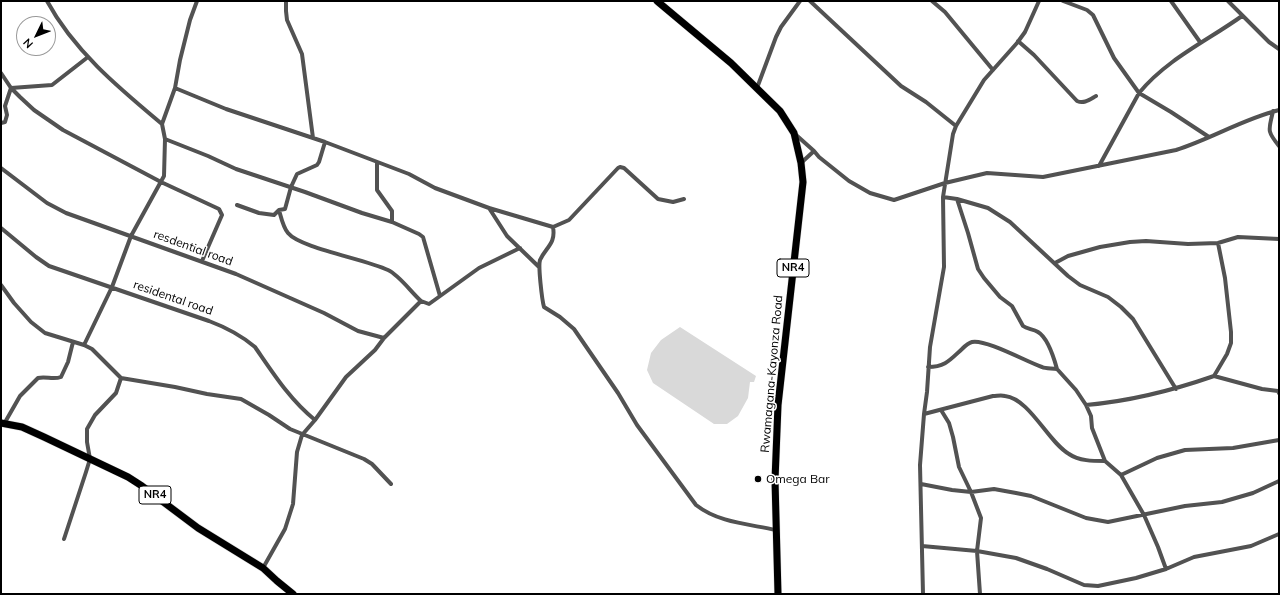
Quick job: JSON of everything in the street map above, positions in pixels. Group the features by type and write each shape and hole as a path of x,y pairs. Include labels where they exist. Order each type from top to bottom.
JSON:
{"highway":[{"name":"Rwamagana-Kayonza Road","path":"657,1 730,63 780,111 794,133 801,163 803,182 778,405 775,467 778,594"},
{"name":"NR4","path":"3,423 22,427 128,477 198,528 263,568 293,594"}],"street":[{"path":"47,1 65,31 88,57 114,83 162,124"},
{"path":"286,1 288,20 302,54 313,138"},
{"path":"757,88 776,37 781,27 800,1"},
{"path":"810,1 901,86 926,102 956,126"},
{"path":"932,1 945,12 993,70"},
{"path":"923,594 920,465 930,347 944,267 943,197 952,140 956,126 984,80 1025,32 1039,1"},
{"path":"1063,1 1087,10 1093,15 1114,58 1139,93 1209,137"},
{"path":"1171,1 1200,42"},
{"path":"1228,1 1269,42 1279,49"},
{"path":"84,345 112,287 131,236 164,176 165,140 162,124 175,88 190,20 198,2"},
{"path":"1099,166 1139,93 1163,69 1200,42 1242,16"},
{"path":"1018,41 1034,55 1077,101 1085,102 1096,96"},
{"path":"11,88 52,85 88,57"},
{"path":"1,73 11,88 34,110 63,130 161,182 219,209 222,215 202,261"},
{"path":"1,123 5,122 7,114 5,106 11,88"},
{"path":"175,88 226,109 325,142 409,174 435,188 489,208 553,227 569,220 599,187 620,167 624,168 658,198 673,202 684,199"},
{"path":"794,133 819,157 849,181 870,193 894,200 945,183 987,173 1043,177 1176,150 1194,144 1229,127 1279,110"},
{"path":"1273,111 1269,130 1270,134 1279,146"},
{"path":"165,140 236,168 362,213 392,222 419,234 423,237 440,296"},
{"path":"237,205 260,213 274,215 279,210 285,209 291,187 299,172 317,165 325,142"},
{"path":"801,163 814,151"},
{"path":"377,162 377,190 392,210 392,222"},
{"name":"resdential road","path":"1,168 47,203 66,213 236,274 282,294 358,331 384,338"},
{"path":"943,197 957,199 988,208 1004,219 1080,285 1108,297 1133,319 1176,389"},
{"path":"957,199 978,269 1000,297 1012,306 1023,326 1042,335 1053,354 1057,369 1076,390 1086,405 1092,416 1092,428 1105,461 1121,474 1144,515 1166,569"},
{"path":"489,208 507,236 539,267"},
{"path":"279,210 286,232 296,240 330,252 366,261 390,271 421,301 429,304 479,268 520,248"},
{"path":"553,227 555,235 550,246 540,260 539,267 544,307 560,317 574,329 618,393 637,425 696,505 713,516 776,530"},
{"name":"residental road","path":"1,228 49,266 209,321 250,343 255,347 292,399 314,420"},
{"path":"1055,263 1068,256 1100,247 1130,242 1146,241 1188,244 1218,243 1238,237 1279,239"},
{"path":"1214,376 1227,354 1231,343 1225,278 1218,243"},
{"path":"1,285 14,303 31,322 45,333 84,345 92,349 121,378 241,399 290,429 364,459 372,464 391,484"},
{"path":"263,568 285,529 293,504 297,452 302,434 346,377 375,350 384,338 421,301"},
{"path":"3,423 20,396 38,378 61,377 68,362 73,342"},
{"path":"928,367 942,366 972,342 980,342 1011,353 1043,368 1057,369"},
{"path":"1086,405 1112,403 1176,389 1214,376 1262,389 1279,391"},
{"path":"64,539 90,459 87,442 87,429 95,415 116,392 121,378"},
{"path":"924,414 993,396 1010,397 1026,409 1052,439 1068,454 1076,458 1105,461"},
{"path":"941,410 949,423 959,467 981,518 977,551 980,594"},
{"path":"1121,474 1157,458 1185,450 1233,448 1279,440"},
{"path":"921,484 971,492 994,489 1031,496 1086,518 1108,522 1185,506 1222,502 1253,493 1279,481"},
{"path":"922,546 977,551 1016,558 1048,569 1084,585 1098,586 1136,578 1166,569 1194,557 1251,546 1279,534"}],"shaded area":[{"path":"680,327 756,376 754,382 750,382 748,398 738,416 727,424 714,424 653,383 647,370 651,353 661,340"}],"place":[{"name":"Omega Bar","path":"758,479"}]}
